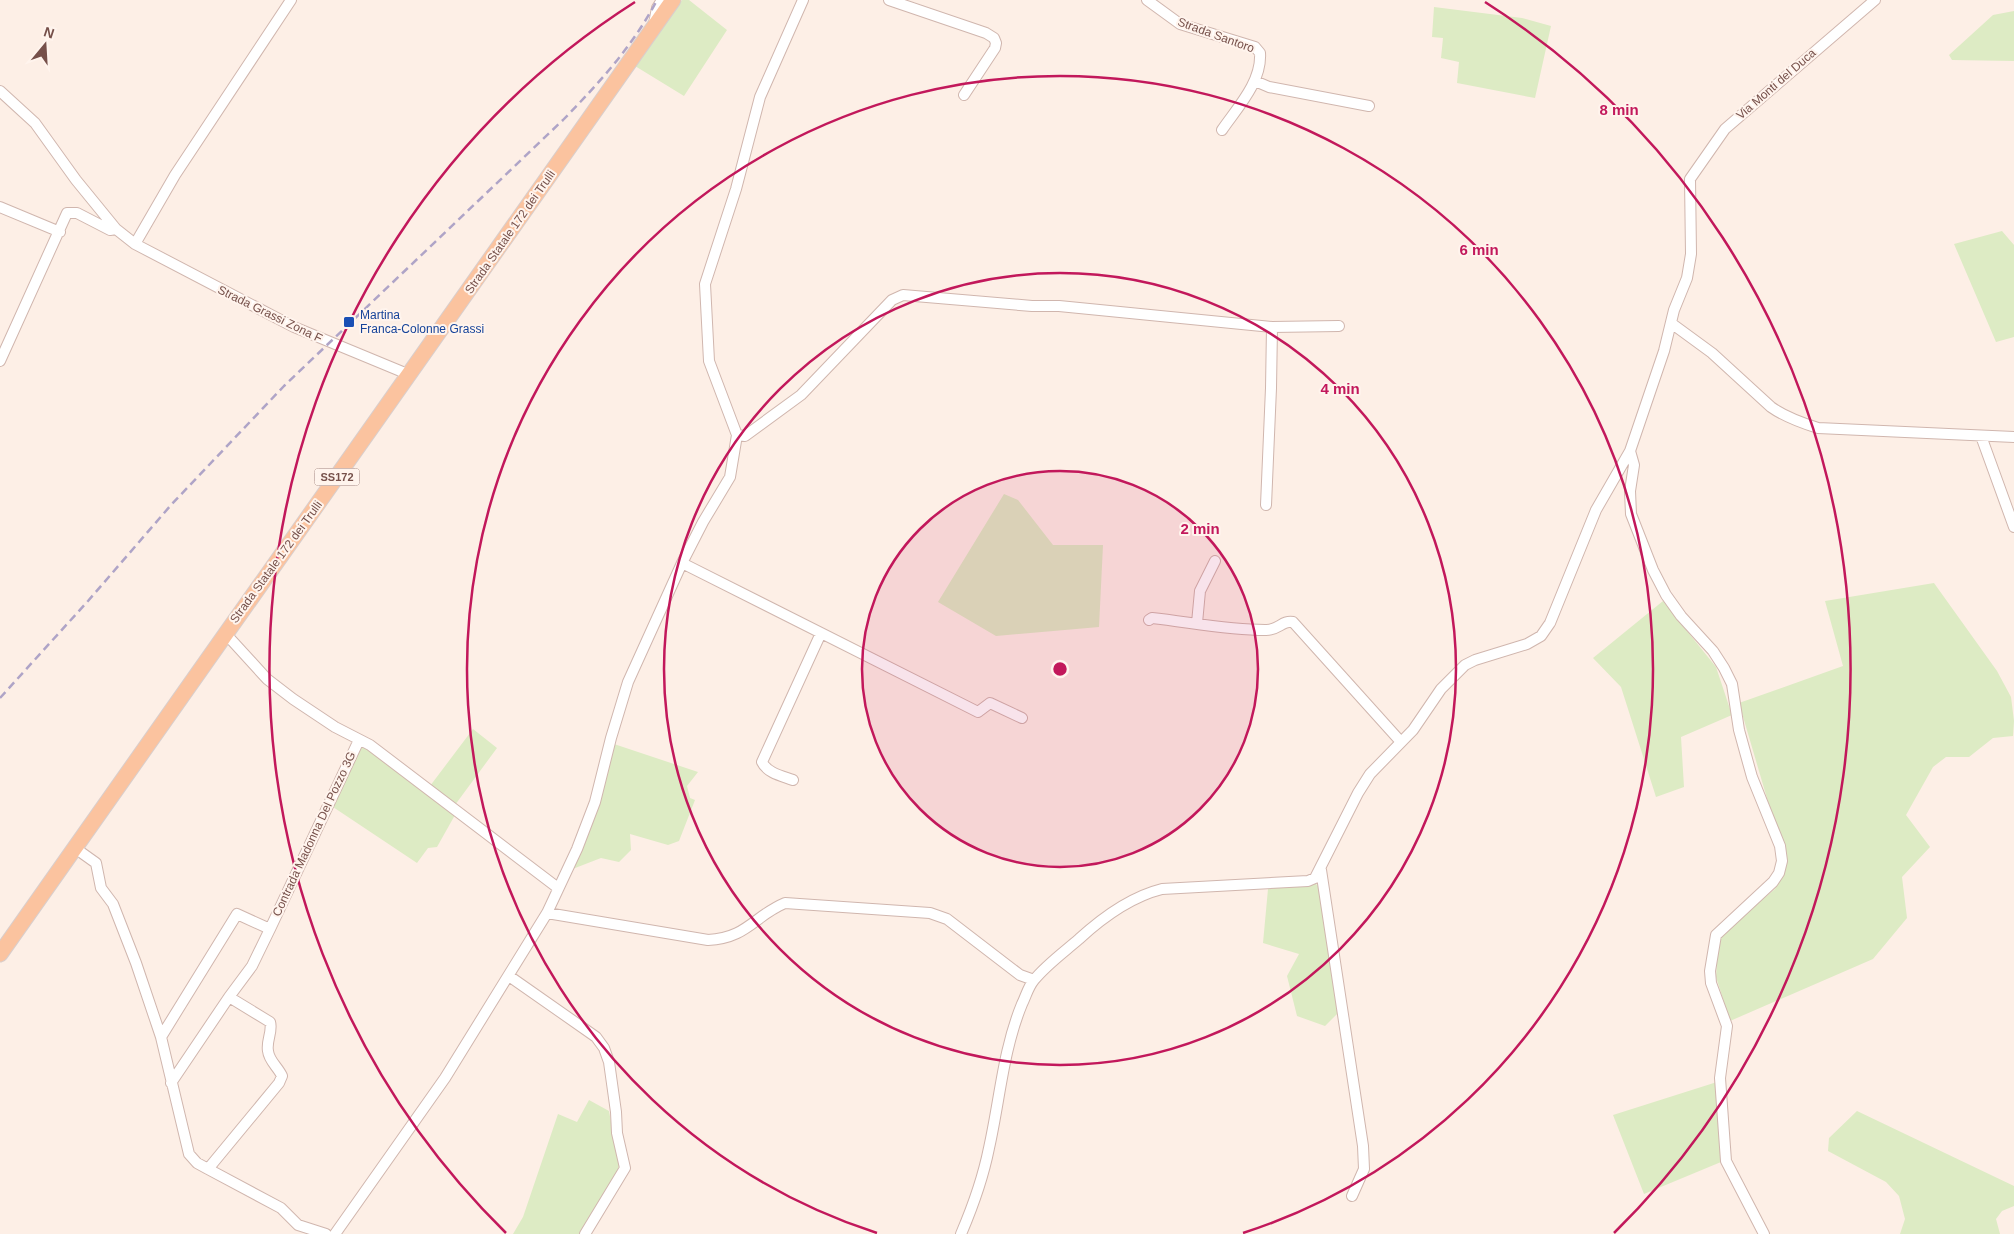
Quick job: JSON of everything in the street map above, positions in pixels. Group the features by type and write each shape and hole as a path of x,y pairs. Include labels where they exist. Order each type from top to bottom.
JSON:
{"main road":[{"name":"Strada Statale 172 dei Trulli","path":"0,954 673,0"}],"street":[{"path":"135,244 175,175 291,0"},
{"path":"654,27 657,8 662,0"},
{"path":"335,1234 445,1078 547,913 577,850 595,802 611,738 628,682 682,563 703,522 730,477 737,435 709,361 704,284 736,189 760,97 803,0"},
{"path":"889,0 994,38 995,48 964,95"},
{"name":"Strada Santoro","path":"1147,0 1180,24 1258,50 1260,62 1254,81 1222,130"},
{"name":"Via Monti del Duca","path":"1671,324 1680,291 1687,278 1691,254 1690,179 1725,129 1875,0"},
{"path":"1254,81 1269,87 1369,106"},
{"name":"Strada Grassi Zona F","path":"0,91 35,123 76,180 116,229 135,244 294,327 410,375"},
{"path":"0,207 60,232"},
{"path":"0,361 67,213 72,212 110,230 116,229"},
{"path":"737,435 745,436 801,395 892,300 903,295 1032,306 1059,306 1272,327 1339,326"},
{"path":"961,1234 975,1202 985,1164 1005,1055 1014,1023 1034,980 1086,932 1116,910 1143,894 1162,889 1308,881 1315,878 1321,870 1346,813 1370,774 1413,730 1441,689 1465,666 1475,660 1527,644 1541,636 1550,623 1596,510 1630,451 1664,352 1671,324 1712,353 1780,414 1810,426 1818,428 2014,437"},
{"path":"1266,505 1272,388 1272,327"},
{"path":"1981,436 2014,527"},
{"path":"1630,451 1634,466 1630,491 1631,514 1653,570 1666,596 1681,616 1713,651 1732,684 1740,730 1752,777 1780,846 1782,861 1779,873 1773,882 1716,935 1710,971 1711,983 1727,1026 1720,1078 1726,1162 1764,1234"},
{"path":"1197,623 1200,591 1215,561"},
{"path":"682,563 978,712 990,703 1022,718"},
{"path":"1149,620 1152,618 1269,630 1276,629 1287,621 1293,622 1401,742"},
{"path":"225,633 274,684 293,699 370,745 558,888"},
{"path":"793,780 770,771 764,767 762,762 821,633"},
{"name":"Contrada Madonna Del Pozzo 3G","path":"171,1083 252,966 359,740"},
{"path":"75,848 96,863 101,888 113,904 136,962 161,1037 189,1154 197,1163 281,1208 298,1225 326,1234"},
{"path":"1321,870 1364,1146 1364,1169 1352,1196"},
{"path":"547,913 708,940 724,939 740,932 773,908 785,902 917,912 947,919 1020,975 1034,980"},
{"path":"161,1037 237,914 270,929"},
{"path":"509,976 596,1037 604,1048 609,1062 617,1133 626,1168 585,1234"},
{"path":"208,1169 282,1076 270,1060 268,1051 270,1022 229,997"}],"green space":[{"path":"682,0 689,0 727,30 684,96 635,66"},
{"path":"1434,7 1522,18 1551,26 1535,98 1457,83 1459,62 1441,58 1443,38 1432,37"},
{"path":"2014,11 2014,61 1952,60 1949,55 1993,15"},
{"path":"2002,231 2014,245 2014,337 1996,342 1954,244"},
{"path":"1004,494 1018,500 1053,545 1103,545 1099,627 996,636 938,602"},
{"path":"1934,583 1997,671 2011,697 2014,721 2013,736 1993,738 1969,757 1946,757 1933,767 1906,815 1930,847 1902,877 1907,918 1873,959 1730,1021 1716,977 1718,946 1723,932 1775,889 1786,863 1739,703 1843,666 1825,601"},
{"path":"1663,601 1716,667 1732,715 1681,737 1684,787 1656,797 1621,687 1593,658"},
{"path":"473,729 497,748 455,805 455,815 437,847 428,848 417,863 330,805 361,744 430,786"},
{"path":"614,744 698,772 687,786 690,798 695,800 679,841 668,845 630,834 631,850 619,862 601,858 570,870"},
{"path":"1314,882 1318,886 1340,1011 1325,1026 1297,1016 1287,976 1299,954 1263,943 1268,889"},
{"path":"1717,1082 1721,1162 1644,1194 1613,1115"},
{"path":"589,1100 609,1111 619,1166 615,1179 579,1234 513,1234 523,1217 558,1114 577,1122"},
{"path":"1857,1111 2014,1186 2014,1206 2002,1211 1996,1219 2000,1234 1900,1234 1905,1219 1899,1196 1886,1182 1828,1151 1829,1138"}],"railway":[{"path":"0,698 88,601 171,505 284,386 563,120 602,78 626,48 648,17 657,0"}],"place":[{"name":"Martina Franca-Colonne Grassi","path":"349,322"}]}
